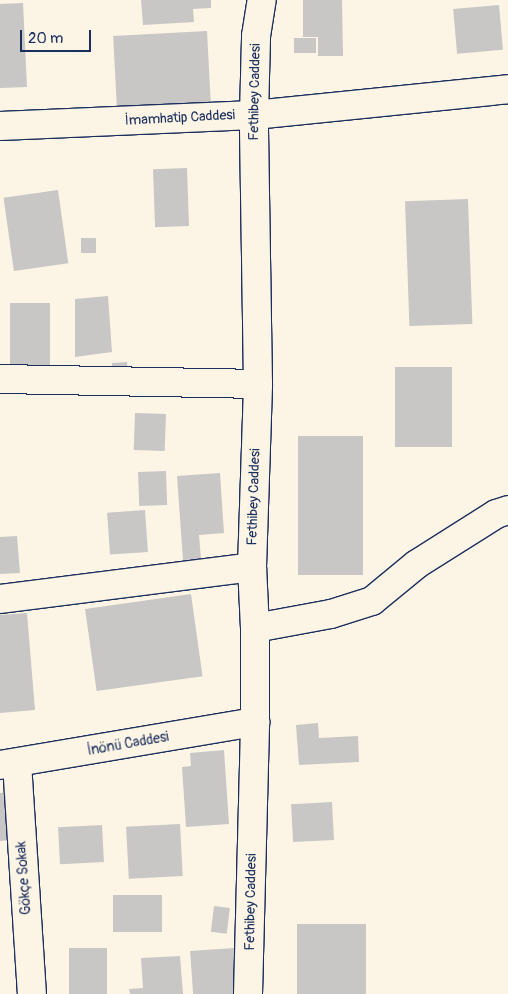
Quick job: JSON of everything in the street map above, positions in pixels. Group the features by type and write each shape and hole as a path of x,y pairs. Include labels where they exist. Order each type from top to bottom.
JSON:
{"street":[{"name":"Fethibey Caddesi","path":"248,994 255,722 255,628 252,567 258,384 254,115 256,36 262,0"},
{"name":"İmamhatip Caddesi","path":"0,126 254,115 508,89"},
{"path":"0,379 258,384"},
{"path":"255,628 331,614 372,601 417,564 496,514 508,510"},
{"path":"0,599 252,567"},
{"name":"İnönü Caddesi","path":"8,764 255,722"},
{"name":"Gökçe Sokak","path":"8,764 32,994"}],"building":[{"path":"141,0 211,0 211,8 193,9 194,22 143,25"},
{"path":"303,0 342,0 343,56 318,56 318,37 303,37"},
{"path":"23,3 27,87 0,88 0,4"},
{"path":"499,5 503,50 457,54 453,9"},
{"path":"207,31 211,103 117,108 113,36"},
{"path":"294,38 316,38 316,53 294,53"},
{"path":"187,168 189,226 155,227 153,169"},
{"path":"58,190 68,263 14,271 4,198"},
{"path":"468,199 472,324 409,326 405,201"},
{"path":"81,238 96,238 96,253 81,253"},
{"path":"108,296 112,352 75,357 75,299"},
{"path":"10,303 50,303 50,372 10,372"},
{"path":"127,362 128,372 112,372 112,363"},
{"path":"395,367 452,367 452,447 395,447"},
{"path":"135,413 166,414 165,451 134,450"},
{"path":"298,436 363,436 363,575 298,575"},
{"path":"166,471 167,505 139,506 138,472"},
{"path":"220,473 224,533 199,535 201,559 183,560 177,476"},
{"path":"145,510 148,552 110,555 107,513"},
{"path":"17,536 20,573 0,574 0,537"},
{"path":"191,594 203,676 97,691 85,609"},
{"path":"27,613 35,710 0,713 0,615"},
{"path":"318,723 319,738 358,736 359,762 299,765 296,725"},
{"path":"224,750 229,824 186,827 182,767 191,766 190,753"},
{"path":"9,792 11,840 0,841 0,793"},
{"path":"332,802 334,840 293,842 291,804"},
{"path":"180,824 183,876 129,879 126,827"},
{"path":"102,825 104,862 60,864 58,827"},
{"path":"113,895 162,895 162,932 113,932"},
{"path":"214,906 230,908 227,934 211,932"},
{"path":"297,924 366,924 366,994 297,994"},
{"path":"69,948 107,948 107,994 69,994"},
{"path":"234,948 237,994 193,994 190,951"},
{"path":"180,956 183,994 130,994 129,989 143,988 141,958"}]}
